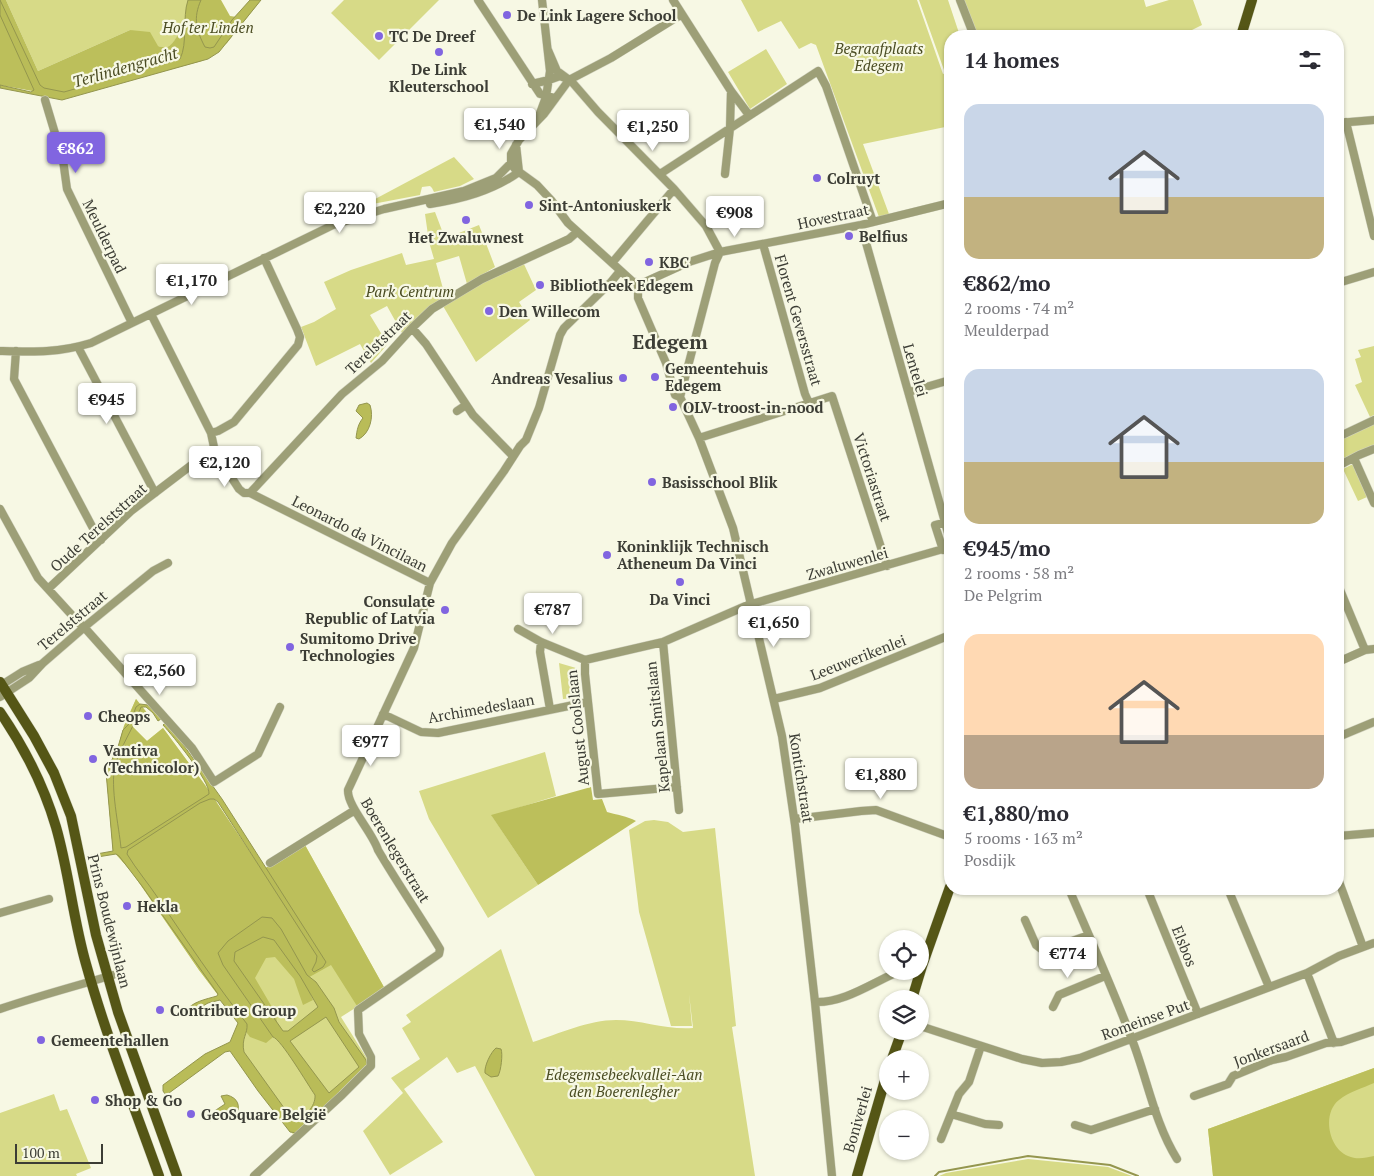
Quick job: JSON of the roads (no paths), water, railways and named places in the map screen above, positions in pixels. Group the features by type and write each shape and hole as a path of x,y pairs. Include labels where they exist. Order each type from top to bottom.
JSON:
{"main road":[{"path":"1242,30 1252,0"},
{"name":"Prins Boudewijnlaan","path":"2,689 54,773 71,816 86,891 118,1012 177,1176"},
{"name":"Prins Boudewijnlaan","path":"0,712 4,726 25,752 56,828 88,983 159,1176"},
{"path":"929,944 947,895"},
{"name":"Boniverlei","path":"857,1176 879,1100"}],"street":[{"path":"478,0 532,84 540,94 556,98"},
{"path":"538,118 546,96 549,80 548,50 542,0"},
{"path":"673,0 730,91 749,115"},
{"path":"960,0 972,30"},
{"path":"638,283 632,281 620,271 577,232 545,194 519,172 514,163 516,145 538,118 544,114 569,80 611,58 682,14"},
{"path":"548,50 557,71 569,80 674,189 706,226 720,252 715,263 680,397"},
{"path":"660,174 818,71 826,86 873,222"},
{"path":"532,84 560,76 569,80"},
{"path":"725,174 730,128 730,91"},
{"name":"Meulderpad","path":"45,100 63,160 67,189 132,323"},
{"path":"1374,120 1346,122 1374,236"},
{"path":"487,186 514,163"},
{"path":"0,351 49,352 91,343 342,221 414,203 425,204 450,201 487,186 501,184 519,172"},
{"path":"612,263 674,189"},
{"name":"Hovestraat","path":"638,283 645,282 690,262 720,252 861,225 944,204"},
{"name":"Lentelei","path":"861,225 944,512"},
{"name":"Terelststraat","path":"250,493 342,394 382,360 432,309 511,264 569,239 577,232"},
{"name":"Florent Geversstraat","path":"763,244 809,403"},
{"path":"211,433 234,422 298,346 300,337 297,329 264,258"},
{"name":"Boerenlegerstraat","path":"254,1176 371,1066 372,1057 359,1034 358,1010 439,954 440,949 402,890 355,810 348,790 417,639 430,583 452,543 526,440 535,418 560,334 620,271"},
{"path":"1344,281 1374,272"},
{"name":"Kontichstraat","path":"638,283 638,298 666,363 675,395 680,397 699,438 733,528 774,699 789,774 795,819 816,1002 832,1176"},
{"path":"151,314 211,433 215,452"},
{"path":"412,328 426,344 473,415 513,456"},
{"path":"78,347 155,493"},
{"path":"16,351 14,379 90,525 101,540"},
{"path":"908,392 944,382"},
{"name":"Victoriastraat","path":"809,403 832,396 887,566"},
{"path":"699,438 809,403"},
{"path":"457,410 466,405"},
{"path":"1344,435 1374,420"},
{"path":"1344,463 1374,449"},
{"name":"Leonardo da Vincilaan","path":"215,452 239,489 244,493 250,493 430,583"},
{"name":"Oude Terelststraat","path":"48,589 131,511 206,454 215,452"},
{"path":"1354,458 1374,503"},
{"path":"0,509 29,565 38,578 192,748 214,782 258,754 280,707"},
{"path":"944,523 935,525 944,544"},
{"name":"Zwaluwenlei","path":"585,660 662,642 752,604 944,549"},
{"name":"Terelststraat","path":"2,689 29,678 84,627 153,571 168,564"},
{"path":"1344,597 1370,650 1344,660"},
{"path":"518,629 541,642 585,660"},
{"name":"Leeuwerikenlei","path":"774,699 820,688 944,637"},
{"name":"August Coolslaan","path":"541,642 540,652 550,709"},
{"name":"Kapelaan Smitslaan","path":"662,642 679,810"},
{"name":"August Coolslaan","path":"585,660 598,794 677,787"},
{"name":"Archimedeslaan","path":"383,714 421,732 438,733 588,702"},
{"path":"1344,734 1374,722"},
{"path":"270,863 355,810"},
{"path":"795,819 876,810 944,835"},
{"path":"1344,836 1374,833"},
{"path":"1072,895 1132,1038 1155,1109 1171,1148 1178,1159"},
{"name":"Elsbos","path":"1149,895 1198,1014"},
{"path":"1231,895 1269,987"},
{"path":"1344,895 1363,947"},
{"path":"0,913 49,899"},
{"path":"1025,920 1036,945 1044,951 1089,935"},
{"name":"Romeinse Put","path":"929,1029 1022,1059 1042,1063 1061,1062 1080,1058 1307,973 1374,943"},
{"name":"Jonkersaard","path":"1307,973 1334,1043"},
{"path":"0,1009 110,976"},
{"path":"1053,1007 1059,995 1105,976"},
{"path":"816,1002 828,1002 843,997 880,980"},
{"name":"Jonkersaard","path":"1194,1096 1228,1084 1233,1076 1272,1060 1286,1058 1326,1043 1341,1042 1374,1031"},
{"path":"941,1139 959,1094 969,1082 980,1046"},
{"path":"1075,1125 1090,1130 1155,1109"},
{"path":"951,1114 985,1124 999,1125"}],"waterway":[{"path":"935,1176 939,1172 1028,1156 1110,1165 1138,1176"}],"place":[{"name":"De Link Lagere School","path":"507,15"},
{"name":"TC De Dreef","path":"379,36"},
{"name":"De Link Kleuterschool","path":"439,52"},
{"name":"Colruyt","path":"817,178"},
{"name":"Sint-Antoniuskerk","path":"529,205"},
{"name":"Het Zwaluwnest","path":"466,220"},
{"name":"Belfius","path":"849,236"},
{"name":"KBC","path":"649,262"},
{"name":"Bibliotheek Edegem","path":"540,285"},
{"name":"Den Willecom","path":"489,311"},
{"name":"Gemeentehuis Edegem","path":"655,377"},
{"name":"Andreas Vesalius","path":"623,378"},
{"name":"OLV-troost-in-nood","path":"673,407"},
{"name":"Basisschool Blik","path":"652,482"},
{"name":"Koninklijk Technisch Atheneum Da Vinci","path":"607,555"},
{"name":"Da Vinci","path":"680,582"},
{"name":"Consulate Republic of Latvia","path":"445,610"},
{"name":"Sumitomo Drive Technologies","path":"290,647"},
{"name":"Cheops","path":"88,716"},
{"name":"Vantiva (Technicolor)","path":"93,759"},
{"name":"Hekla","path":"127,906"},
{"name":"Contribute Group","path":"160,1010"},
{"name":"Gemeentehallen","path":"41,1040"},
{"name":"Shop & Go","path":"95,1100"},
{"name":"GeoSquare België","path":"191,1114"}],"district":[{"name":"Edegem","path":"670,341"}],"park label":[{"name":"Hof ter Linden","path":"208,27"},
{"name":"Begraafplaats Edegem","path":"879,56"},
{"name":"Park Centrum","path":"410,291"},
{"name":"Edegemsebeekvallei-Aan den Boerenlegher","path":"624,1082"}],"water label":[{"name":"Terlindengracht","path":"125,67"}]}
